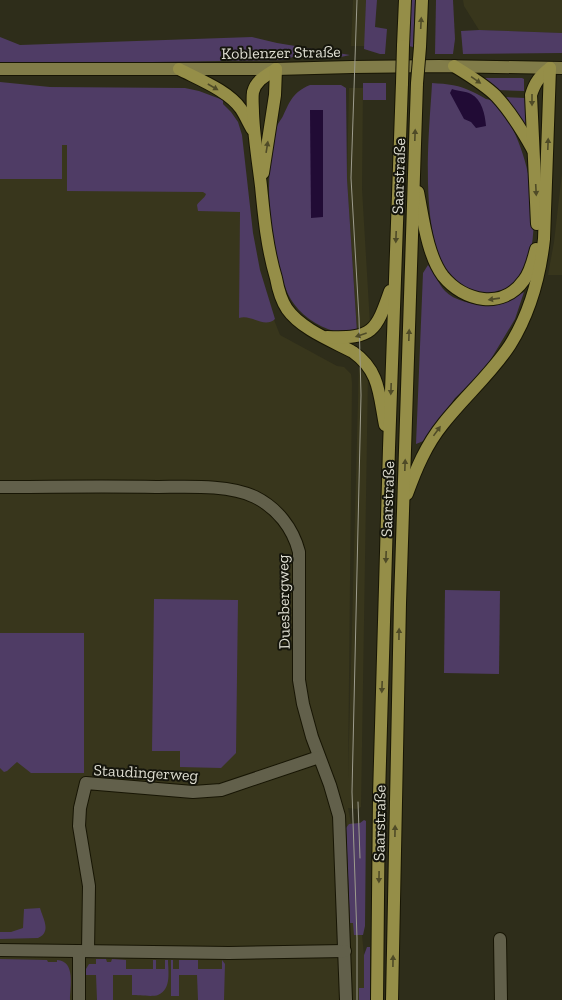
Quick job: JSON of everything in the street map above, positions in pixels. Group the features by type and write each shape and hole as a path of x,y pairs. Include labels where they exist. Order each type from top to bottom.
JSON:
{"highway":[{"name":"Saarstraße","path":"377,1000 380,796 389,448 405,0"},
{"name":"Saarstraße","path":"392,1000 400,603 417,83 422,0"},
{"path":"454,66 478,81 497,97 516,122 534,151"},
{"path":"403,504 412,480 433,437 448,417 487,374 509,346 519,328 533,292 542,258 544,239 556,68 541,74 531,95 537,243 530,269 525,280 518,288 499,298 481,299 470,296 457,289 443,276 431,253 414,169"},
{"path":"179,69 208,84 232,100 241,109 253,132"},
{"path":"276,69 260,80 255,87 252,102 253,132 261,186 263,218 268,249 278,289 290,313 302,324 361,357 370,368 377,386 389,448"},
{"path":"261,186 275,95 276,69"},
{"path":"326,337 355,337 370,331 380,317 394,280"}],"main road":[{"name":"Koblenzer Straße","path":"0,69 276,69 454,66 556,68"}],"street":[{"name":"Duesbergweg","path":"0,487 171,487 235,490 254,496 268,504 288,526 296,541 299,552 300,680 303,704 312,737 335,799 339,816 346,1000"},
{"name":"Staudingerweg","path":"84,951 89,886 79,826 80,808 86,783 207,792 221,790 319,757"},
{"path":"500,939 502,1000"},
{"path":"0,950 229,953 345,951"},
{"path":"79,1000 84,951"}],"shaded area":[{"path":"353,0 366,0 365,46 351,46"},
{"path":"366,0 377,0 375,27 387,29 385,54 364,49"},
{"path":"411,0 415,0 413,47 409,46"},
{"path":"436,0 453,0 455,39 453,54 435,54"},
{"path":"463,0 562,0 562,33 479,30 464,6"},
{"path":"479,30 562,33 562,53 463,54 461,31"},
{"path":"0,37 20,45 252,37 277,43 350,55 341,57 292,57 288,60 15,64 0,62"},
{"path":"482,78 522,78 524,79 524,91 496,90"},
{"path":"0,82 50,87 185,88 199,91 223,100 223,104 238,122 242,135 253,233 260,270 275,319 271,322 262,322 244,317 239,318 240,212 198,211 197,205 206,194 203,192 67,191 67,145 62,145 62,179 0,179"},
{"path":"363,83 386,83 386,100 363,100"},
{"path":"432,83 458,86 486,99 494,101 504,114 513,130 521,149 532,192 534,214 530,256 519,280 505,290 497,293 485,294 461,287 444,268 434,240 429,207 428,171"},
{"path":"310,85 341,85 346,88 347,179 357,332 354,333 335,332 328,329 309,319 298,309 288,294 284,284 275,245 270,212 269,179 270,162 276,129 296,94"},
{"path":"349,88 363,88 362,189 370,324 357,332 347,179"},
{"path":"452,89 469,93 478,100 484,112 486,126 476,128 471,122 464,119 450,93"},
{"path":"503,97 525,98 527,133"},
{"path":"0,105 239,170 241,236 280,335 337,366 344,367 351,374 348,778 359,363 368,374 361,807 357,809 348,808 351,823 360,823 364,1000 0,1000"},
{"path":"310,110 323,110 323,217 311,218"},
{"path":"562,173 562,275 548,275 554,242"},
{"path":"428,265 445,291 456,299 470,303 486,305 499,304 524,292 515,319 488,364 455,398 426,440 416,444 423,273"},
{"path":"445,590 500,591 499,674 444,673"},
{"path":"154,599 238,600 236,753 221,768 180,767 180,751 152,751"},
{"path":"0,633 84,633 84,773 31,773 17,762 7,771 4,772 0,768"},
{"path":"364,820 366,821 365,926 363,935 354,935 353,923 350,923 346,828 349,824 360,823"},
{"path":"40,908 46,929 42,935 38,938 0,939 0,932 11,932 23,928 24,909"},
{"path":"367,947 370,947 370,1000 359,1000 359,988 364,988 364,955"},
{"path":"0,959 47,960 48,962 57,962 57,960 63,961 67,965 71,976 70,1000 0,1000"},
{"path":"96,959 106,959 107,962 111,962 112,959 126,960 126,969 153,969 153,960 156,960 156,969 165,969 165,960 168,960 169,974 167,984 165,989 156,996 132,995 132,975 113,975 113,1000 97,1000 96,975 86,975 86,969 89,964 96,964"},
{"path":"171,960 173,960 173,969 179,969 179,960 198,960 198,969 222,969 222,960 225,964 224,1000 198,1000 197,975 179,975 179,996 171,996"}],"tram line":[{"path":"357,0 351,178 359,318 361,395 352,792 357,938 357,1000"},
{"path":"358,802 360,858"}]}
